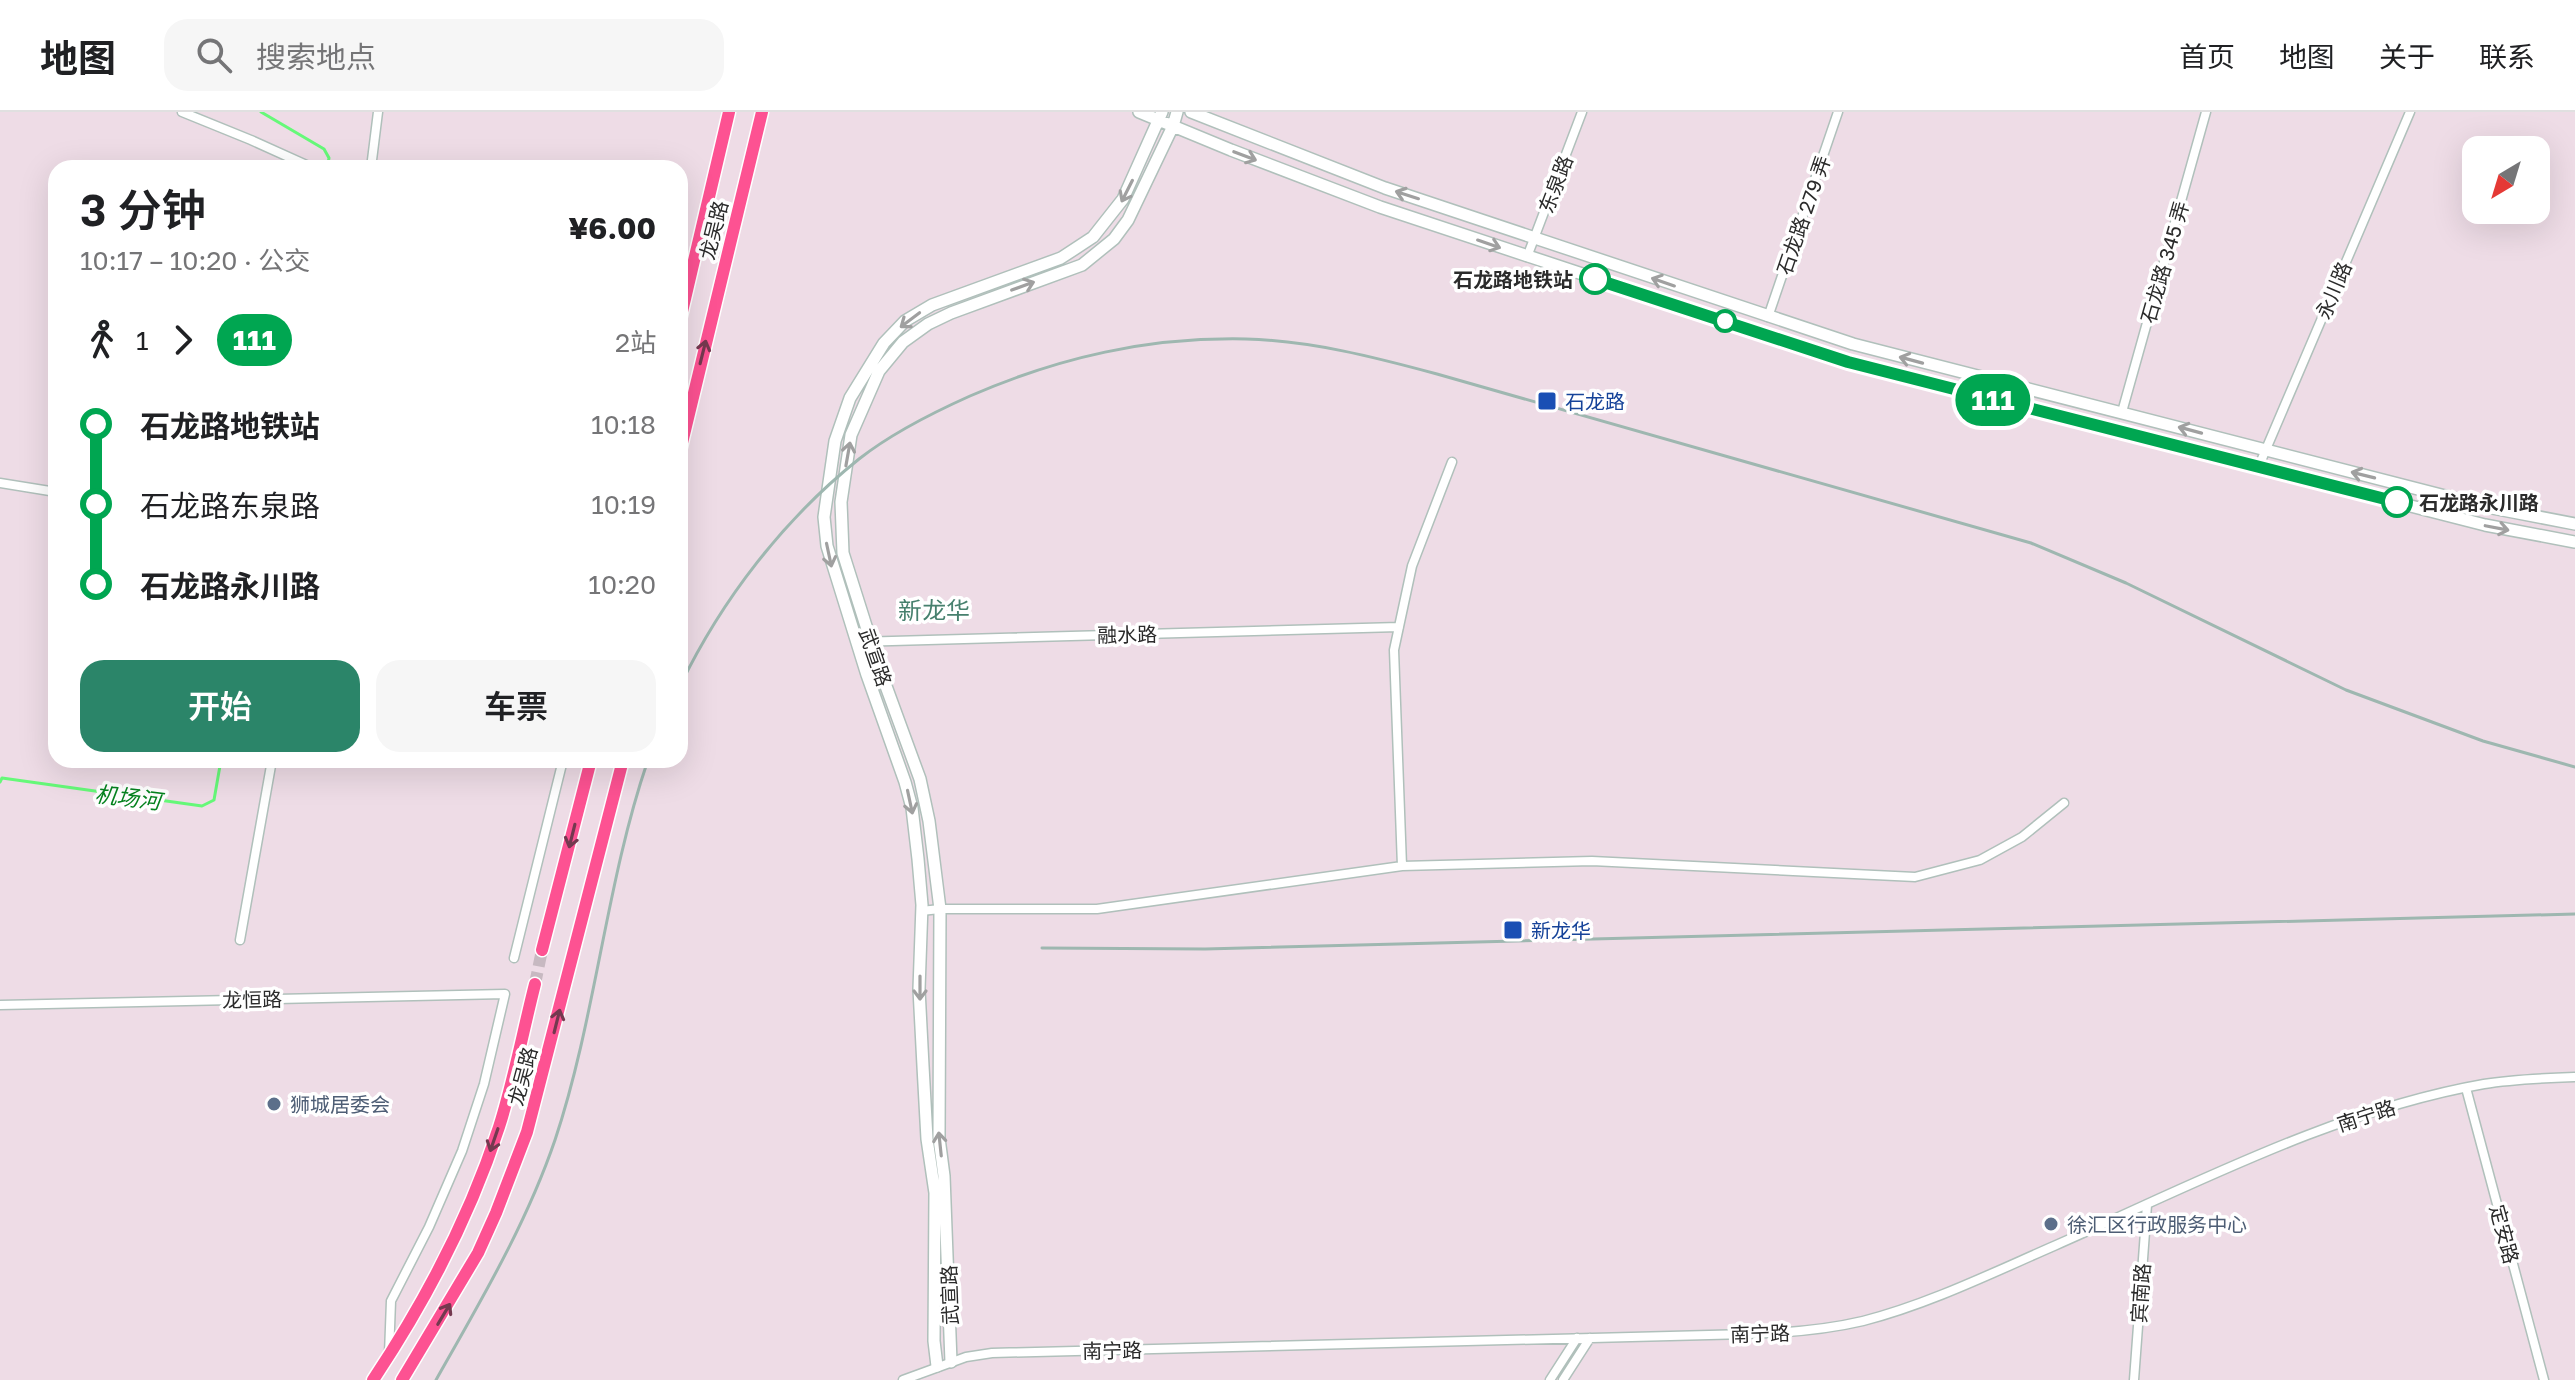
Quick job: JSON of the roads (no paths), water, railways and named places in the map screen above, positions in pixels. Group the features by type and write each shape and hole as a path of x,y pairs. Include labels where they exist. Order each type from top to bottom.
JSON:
{"main road":[{"name":"龙吴路","path":"688,286 729,112"},
{"name":"龙吴路","path":"688,412 762,112"},
{"path":"1139,112 1160,116 1173,126 1380,207 1848,362 2485,525 2575,542"},
{"name":"武宣路","path":"951,1362 944,1176 939,1138 940,909 929,821 920,779 870,640 843,553 841,502 851,435 879,371 903,342 928,324 951,313 1082,265 1114,239 1128,220 1177,112"},
{"path":"1191,112 1385,188 1853,344 2492,508 2575,524"},
{"path":"937,1366 934,1341 935,1193 927,1139 919,989 921,911 912,808 829,557 824,517 835,441 850,398 884,343 905,321 932,305 1061,258 1093,237 1123,199 1160,116"},
{"path":"542,950 589,768"},
{"name":"龙吴路","path":"402,1380 478,1253 522,1146 621,768"},
{"name":"龙吴路","path":"375,1377 453,1241 486,1163 500,1123 535,984"}],"street":[{"path":"182,112 295,160"},
{"path":"372,160 378,112"},
{"name":"东泉路","path":"1527,257 1582,112"},
{"name":"石龙路 279 弄","path":"1768,317 1838,112"},
{"name":"石龙路 345 弄","path":"2122,412 2206,112"},
{"name":"永川路","path":"2258,468 2410,112"},
{"path":"1402,866 1394,650 1412,566 1452,462"},
{"path":"0,483 48,491"},
{"name":"融水路","path":"856,642 1399,627"},
{"path":"240,940 271,768"},
{"path":"514,958 561,768"},
{"path":"921,911 1097,909 1402,866 1592,861 1915,877 1980,860 2022,837 2064,803"},
{"name":"龙吴路","path":"389,1355 391,1301 429,1227 462,1151 484,1084 505,994"},
{"name":"龙恒路","path":"0,1005 505,994"},
{"name":"南宁路","path":"903,1380 966,1357 992,1353 1784,1333 1861,1322 1931,1299 2317,1131 2390,1107 2466,1088 2508,1081 2575,1077"},
{"name":"定安路","path":"2466,1088 2544,1380"},
{"name":"宾南路","path":"2134,1380 2147,1205"},
{"path":"1550,1380 1577,1338"},
{"path":"1563,1380 1590,1338"}],"waterway":[{"name":"机场河","path":"261,112 324,149 329,160"},
{"name":"机场河","path":"0,782 2,778 202,806 214,800 220,768"}],"tunnel":[{"path":"535,984 542,950"}],"railway":[{"path":"688,671 735,592 780,534 831,482 899,432 970,396 1071,360 1174,342 1271,340 1319,346 1413,368 2031,543 2126,583 2346,690 2483,741 2575,767"},
{"path":"436,1380 516,1233 555,1140 581,1046 622,854 646,768"},
{"path":"1042,948 1205,949 2575,914"}],"place":[{"name":"石龙路地铁站","path":"1595,279"},
{"name":"石龙路","path":"1547,401"},
{"name":"石龙路永川路","path":"2397,502"},
{"name":"新龙华","path":"1513,930"},
{"name":"狮城居委会","path":"274,1104"},
{"name":"徐汇区行政服务中心","path":"2051,1224"}],"district":[{"name":"新龙华","path":"934,609"}]}
